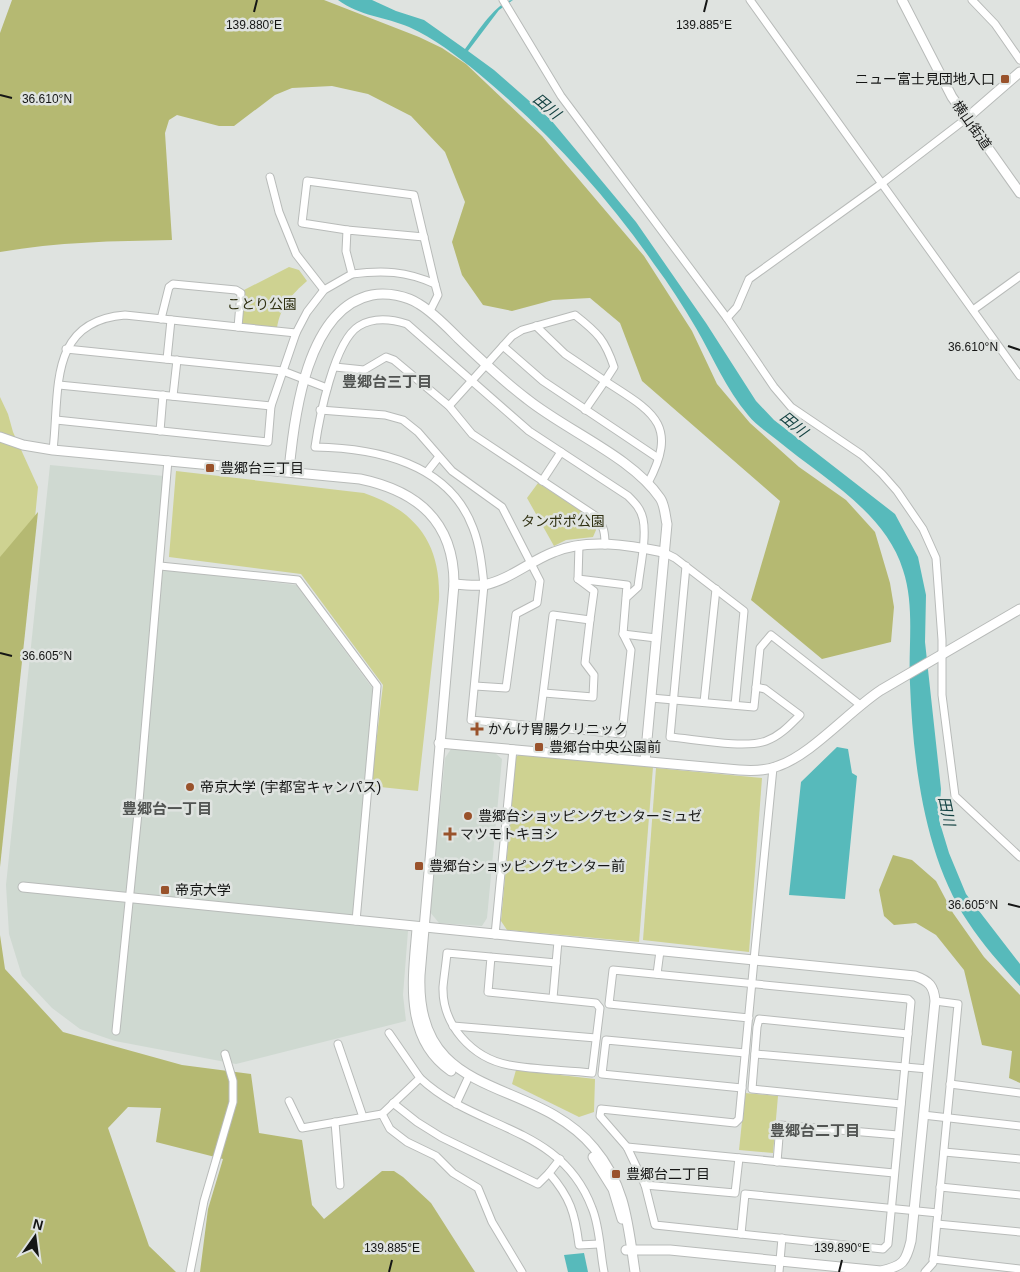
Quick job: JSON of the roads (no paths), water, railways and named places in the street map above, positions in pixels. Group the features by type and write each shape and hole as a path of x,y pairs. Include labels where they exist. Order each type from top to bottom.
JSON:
{"street":[{"path":"504,0 561,96 727,318 758,365 791,407 862,456 897,491 912,510 932,546 936,558 942,695 955,796 1020,857"},
{"path":"750,0 1020,376"},
{"name":"横山街道","path":"902,0 952,97 1020,193"},
{"path":"972,0 995,24 1020,60"},
{"path":"727,318 737,307 749,279 882,184 967,118 1020,72"},
{"path":"270,177 279,212 296,254 324,290"},
{"path":"424,237 347,230 302,223 307,182 414,194 438,295 430,311"},
{"path":"347,230 346,251 352,274"},
{"path":"56,420 268,442 271,406 296,333 307,312 324,290 352,274 394,271 415,275 435,284"},
{"path":"973,310 1020,276"},
{"path":"161,319 169,287 173,284 236,290 241,294 238,327"},
{"path":"289,471 296,409 305,379 330,320 353,300 377,294 388,294 418,303 430,311 486,364 539,409 627,465 648,483 662,500 667,524 644,761"},
{"path":"449,406 503,346 522,330 575,315 593,329 607,345 614,367 585,410"},
{"path":"52,450 61,360 75,335 87,327 112,316 161,319 296,333"},
{"path":"167,359 171,320"},
{"path":"578,579 628,585 626,598 623,634 630,650 622,734 471,720 484,585 482,563 473,527 455,498 427,472 402,460 379,454 315,447 320,410 327,388 347,338 358,326 374,320 392,320 408,324 471,382 529,431 628,496 638,506 643,519 638,587 626,598"},
{"path":"536,326 565,354 639,404 659,423 661,435 658,465 648,483"},
{"path":"503,346 543,382 658,458"},
{"path":"66,349 283,371 327,388"},
{"path":"335,367 364,370 386,357 394,360 449,406 472,434 597,518 603,525 605,545"},
{"path":"173,396 177,360"},
{"path":"59,385 271,406"},
{"path":"160,431 163,395"},
{"path":"320,410 385,415 403,420 418,432 438,458 452,471 502,506 540,581 537,603 516,614 506,688 474,686"},
{"path":"0,437 23,445 52,450 346,476 392,487 415,499 437,521 444,535 452,560 454,584 439,743 440,758 420,927 419,990 423,1021 441,1054 467,1079 555,1116 581,1135 594,1148 619,1187 627,1216 630,1272"},
{"path":"542,481 561,452"},
{"path":"427,472 438,458"},
{"path":"116,1031 130,898 168,460"},
{"path":"454,584 484,585 514,573 554,552 579,545 605,545 663,552 686,566 744,611 735,705"},
{"path":"578,579 579,545"},
{"path":"160,566 298,580 377,686 356,921"},
{"path":"686,566 670,737 753,744 767,741 783,732 800,715 765,689 756,687"},
{"path":"544,693 593,697 594,675 585,663 594,592 578,579"},
{"path":"704,702 716,589"},
{"path":"439,743 739,770 773,768 786,764 802,753 859,704 902,676 1020,609"},
{"path":"539,726 553,615 590,620"},
{"path":"623,634 656,638"},
{"path":"651,698 754,707 760,648 771,635 859,704"},
{"path":"552,752 556,728"},
{"path":"495,935 513,749"},
{"path":"749,1018 609,1004 613,970 752,983 908,999 911,1002 888,1244 883,1249 655,1225 645,1185 627,1147 600,1116 601,1109 735,1123 739,1120 745,1053 749,1018 752,983 754,960 773,768"},
{"path":"23,888 660,950 915,976 927,980 935,990 935,1001 911,1242 907,1258 897,1268 867,1271 670,1250 629,1250"},
{"path":"553,998 558,941"},
{"path":"657,974 660,950"},
{"path":"491,957 488,992 596,1003 600,1008 592,1072 507,1065 479,1054 459,1036 446,1008 443,988 447,953 491,957 556,963"},
{"path":"925,1272 933,1259 958,1004 935,1001"},
{"path":"901,1104 752,1089 755,1054 759,1020 908,1034"},
{"path":"453,1026 596,1038"},
{"path":"388,1033 420,1078 436,1093 541,1144 570,1168 587,1195 593,1209 604,1272"},
{"path":"742,1088 602,1074 606,1040 745,1053"},
{"path":"338,1044 364,1117"},
{"path":"190,1272 204,1201 233,1102 233,1081 225,1054"},
{"path":"755,1054 928,1069"},
{"path":"289,1101 302,1128 382,1114 420,1078"},
{"path":"456,1104 467,1079"},
{"path":"950,1084 1020,1093"},
{"path":"393,1103 417,1122 441,1137 538,1184 560,1159"},
{"path":"382,1114 390,1128 407,1142 436,1156 453,1173 478,1188 492,1222 522,1272"},
{"path":"924,1115 1020,1126"},
{"path":"335,1122 340,1185"},
{"path":"777,1162 780,1126 898,1135"},
{"path":"627,1147 894,1173"},
{"path":"944,1152 1020,1159"},
{"path":"645,1185 735,1194 739,1158"},
{"path":"548,1173 562,1189 570,1204 576,1218 579,1245 599,1244"},
{"path":"940,1187 1020,1194"},
{"path":"741,1234 745,1194 938,1213"},
{"path":"937,1224 1020,1232"},
{"path":"779,1272 782,1238"},
{"path":"629,1250 635,1272"},
{"path":"933,1259 997,1269 1020,1269"}],"water":[{"path":"338,0 372,0 396,11 424,20 465,49 493,12 500,6 513,0 499,10 468,51 494,70 551,120 636,222 706,323 756,401 774,420 895,514 918,557 926,595 925,642 941,789 939,820 949,853 966,894 1020,964 1020,986 986,947 968,922 953,896 931,838 918,776 914,744 910,684 910,612 907,584 894,549 882,530 850,497 754,422 748,415 726,384 696,328 665,279 615,212 550,139 503,94 454,54 436,42 409,27 355,10"},
{"path":"837,747 848,749 852,773 857,776 845,899 789,895 801,782"},
{"path":"584,1253 588,1272 568,1272 564,1255"}],"place":[{"name":"ニュー富士見団地入口","path":"1005,79"},
{"name":"豊郷台三丁目","path":"210,468"},
{"name":"かんけ胃腸クリニック","path":"477,729"},
{"name":"豊郷台中央公園前","path":"539,747"},
{"name":"帝京大学 (宇都宮キャンパス)","path":"190,787"},
{"name":"豊郷台ショッピングセンターミュゼ","path":"468,816"},
{"name":"マツモトキヨシ","path":"450,834"},
{"name":"豊郷台ショッピングセンター前","path":"419,866"},
{"name":"帝京大学","path":"165,890"},
{"name":"豊郷台二丁目","path":"616,1174"}],"district":[{"name":"豊郷台三丁目","path":"387,381"},
{"name":"豊郷台一丁目","path":"167,808"},
{"name":"豊郷台二丁目","path":"815,1130"}],"water label":[{"name":"田川","path":"547,106"},
{"name":"田川","path":"794,424"},
{"name":"田川","path":"947,811"}],"park label":[{"name":"ことり公園","path":"262,304"},
{"name":"タンポポ公園","path":"563,521"}]}
